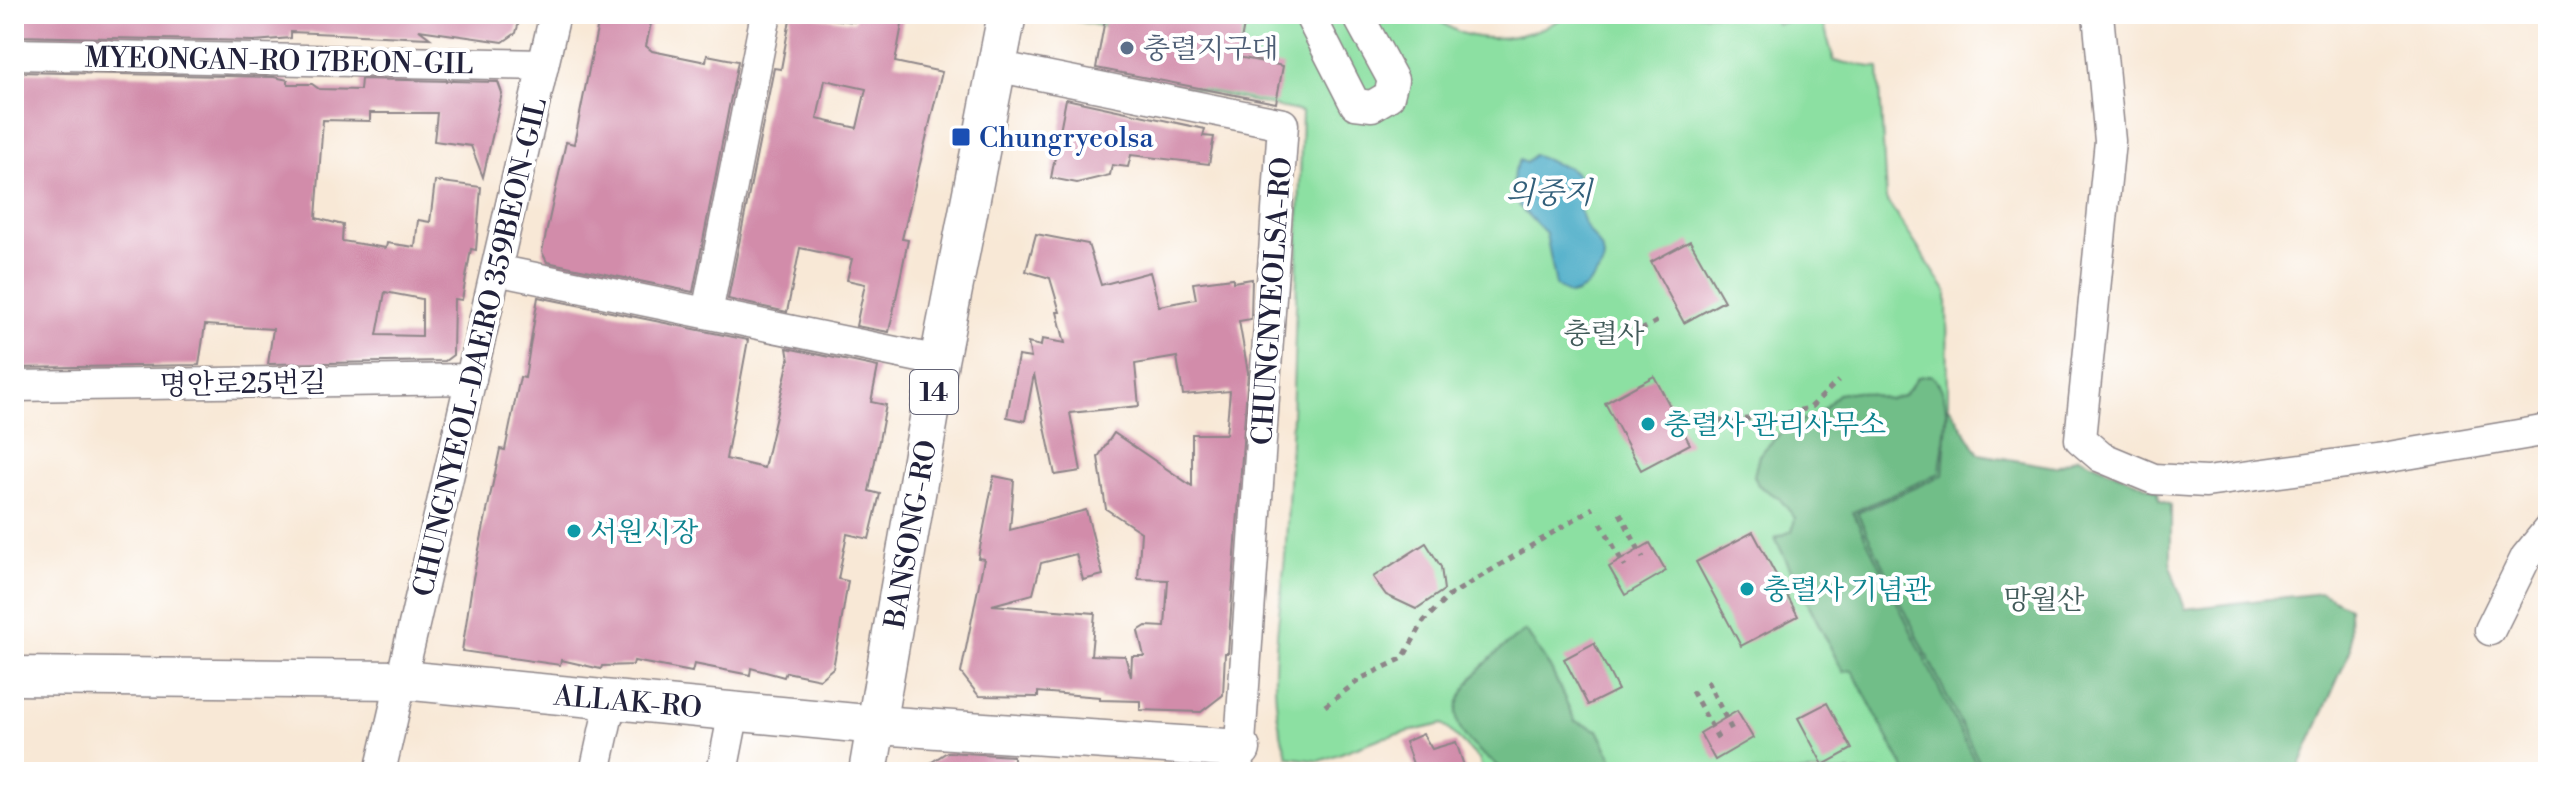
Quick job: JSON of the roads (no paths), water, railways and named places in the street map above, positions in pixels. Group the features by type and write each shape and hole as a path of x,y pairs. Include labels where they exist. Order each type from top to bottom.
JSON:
{"main road":[{"name":"BANSONG-RO","path":"868,772 939,361 1007,14"},
{"name":"ALLAK-RO","path":"14,676 402,680 1239,761"}],"street":[{"name":"CHUNGNYEOL-DAERO 359BEON-GIL","path":"380,772 555,14"},
{"path":"707,313 766,14"},
{"path":"1309,14 1355,104 1372,106 1389,96 1393,80 1357,14"},
{"path":"2098,14 2110,141 2080,439 2101,457 2154,479 2206,482 2383,458 2548,430"},
{"name":"MYEONGAN-RO 17BEON-GIL","path":"14,54 543,65"},
{"name":"CHUNGNYEOLSA-RO","path":"995,66 1283,124 1239,761"},
{"path":"496,270 939,361"},
{"name":"명안로25번길","path":"14,386 471,379"},
{"path":"2490,630 2526,557 2548,530"},
{"path":"595,772 611,700"},
{"path":"722,772 734,711"}],"water":[{"name":"의중지","path":"1533,155 1575,172 1580,185 1582,218 1603,253 1604,260 1594,278 1573,294 1569,295 1556,286 1546,234 1519,206 1513,185 1514,171 1520,160 1526,163"}],"place":[{"name":"충렬지구대","path":"1127,48"},
{"name":"Chungryeolsa","path":"961,137"},
{"name":"충렬사 관리사무소","path":"1648,424"},
{"name":"서원시장","path":"574,531"},
{"name":"충렬사 기념관","path":"1747,589"}],"park label":[{"name":"충렬사","path":"1604,333"},
{"name":"망월산","path":"2044,599"}]}
